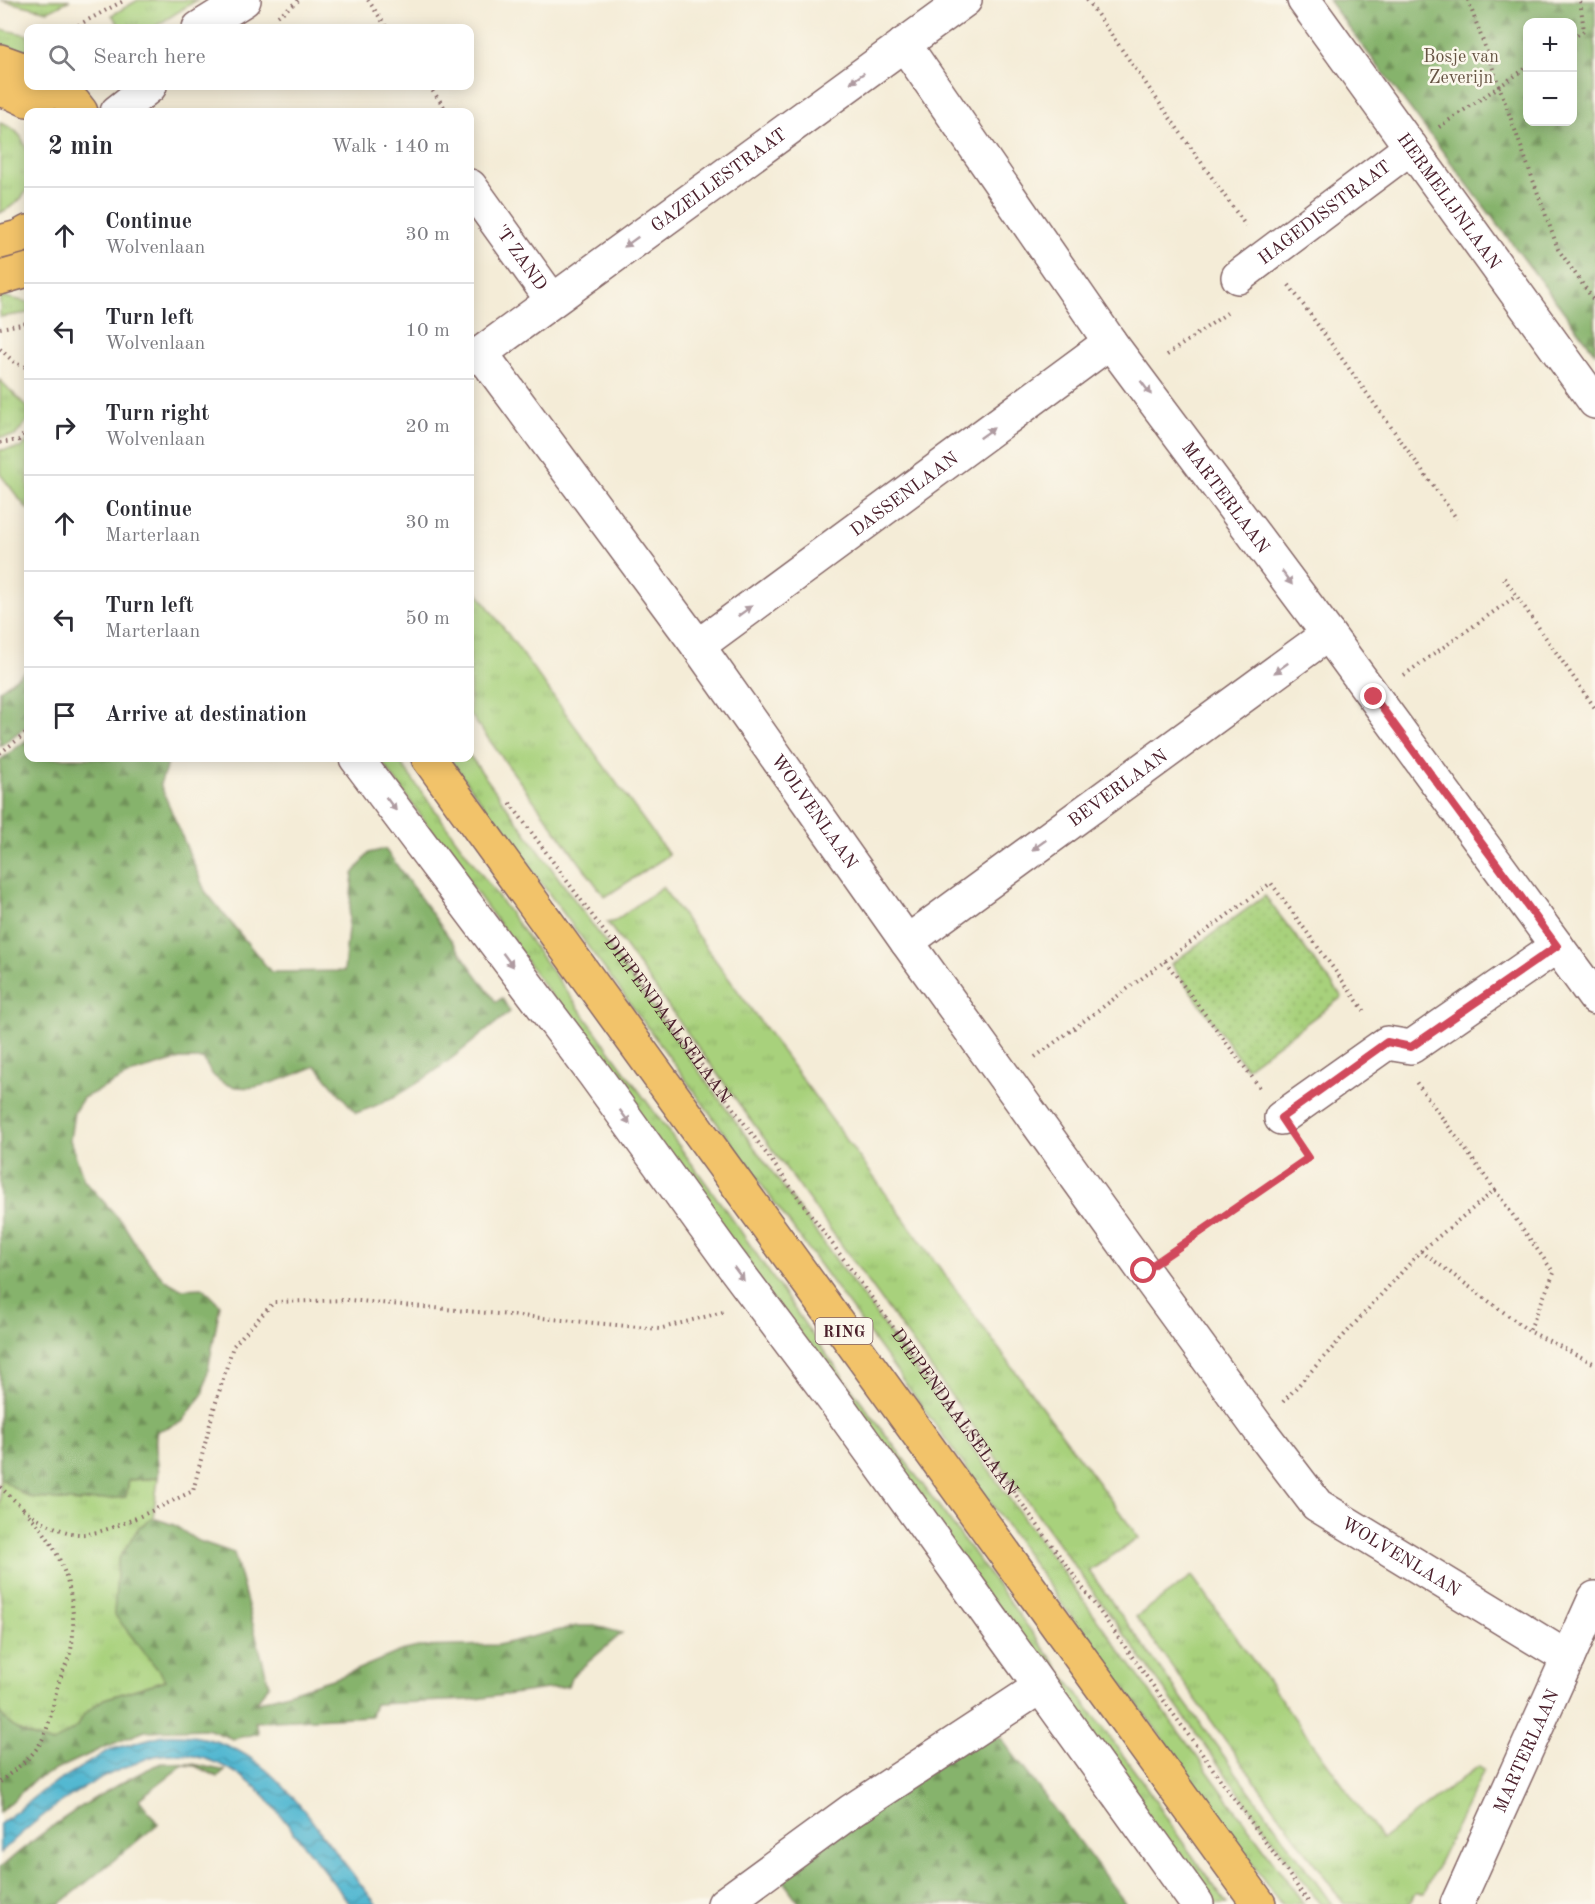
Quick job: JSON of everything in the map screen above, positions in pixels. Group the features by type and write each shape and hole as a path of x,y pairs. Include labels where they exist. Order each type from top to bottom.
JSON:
{"main road":[{"path":"0,61 24,78"},
{"path":"0,242 24,234"},
{"path":"0,278 24,271"},
{"name":"RING","path":"431,762 1260,1904"}],"street":[{"path":"208,24 244,0"},
{"name":"GAZELLESTRAAT","path":"475,355 965,0"},
{"name":"HERMELIJNLAAN","path":"1304,0 1595,402"},
{"name":"MARTERLAAN","path":"904,44 1110,342 1595,998"},
{"path":"122,108 145,90"},
{"name":"HAGEDISSTRAAT","path":"1238,277 1411,147"},
{"name":"'T ZAND","path":"474,192 552,300"},
{"name":"DASSENLAAN","path":"698,646 1110,342"},
{"name":"WOLVENLAAN","path":"475,355 698,646 907,942 1144,1271 1258,1429 1317,1505 1568,1658"},
{"name":"BEVERLAAN","path":"907,942 1328,634"},
{"path":"359,762 594,1074 833,1399 1197,1904"},
{"path":"1281,1118 1387,1042 1411,1047 1557,946"},
{"name":"MARTERLAAN","path":"1457,1904 1595,1598"},
{"path":"724,1904 851,1811 1040,1687"}],"path":[{"path":"80,24 125,0"},
{"path":"368,0 384,24"},
{"path":"1468,0 1558,249 1595,302"},
{"path":"1577,35 1584,31 1580,0"},
{"path":"1411,147 1523,70"},
{"path":"432,90 445,108"},
{"path":"1137,376 1233,309"},
{"path":"0,328 24,324"},
{"path":"0,349 15,363 24,366"},
{"path":"0,443 19,440 24,434"},
{"path":"1504,578 1595,708"},
{"path":"1374,697 1516,596"},
{"path":"0,753 24,735"},
{"name":"DIEPENDAALSELAAN","path":"503,794 1020,1500 1310,1904"},
{"path":"1005,1078 1271,883 1554,1273 1529,1331"},
{"path":"1144,1271 1308,1158 1239,1059 1165,961"},
{"path":"1258,1429 1421,1251 1495,1190"},
{"path":"1421,1251 1529,1331 1595,1364"},
{"path":"23,1509 51,1527 85,1534 113,1526 193,1491 233,1346 274,1302 349,1300 658,1329 760,1302"},
{"path":"0,1487 42,1528 56,1549 71,1593 72,1646 48,1725 35,1751 0,1782"}],"green space":[{"path":"0,0 70,0 48,11"},
{"path":"138,0 197,0 159,24 118,24 112,15"},
{"name":"Bosje van Zeverijn","path":"1328,0 1595,0 1595,353"},
{"path":"0,29 24,34 24,51 0,44"},
{"path":"0,123 9,126 24,142 24,195 11,207 0,213"},
{"path":"0,296 24,301 24,314 0,317"},
{"path":"0,380 24,404 24,425 15,436 0,437"},
{"path":"24,445 24,505 0,474 0,450 21,448"},
{"path":"474,587 669,855 605,897 474,719"},
{"path":"24,672 24,728 0,746 0,690"},
{"path":"24,742 24,762 168,762 160,784 205,891 271,972 344,971 353,874 369,853 385,849 496,1002 502,998 510,1012 418,1083 378,1105 356,1113 316,1066 264,1085 236,1087 224,1083 213,1075 203,1059 180,1059 133,1073 83,1098 74,1112 70,1140 84,1180 122,1222 142,1254 165,1280 181,1289 203,1288 220,1305 204,1392 182,1422 157,1431 155,1443 158,1478 129,1480 126,1497 78,1502 28,1497 0,1478 0,760"},
{"path":"382,762 400,762 735,1223 815,1339 1145,1785 1227,1904 1209,1904"},
{"path":"452,762 474,762 1304,1904 1281,1904 1154,1727 1066,1610 659,1043"},
{"path":"662,887 1139,1538 1089,1571 1332,1904 1320,1904 607,922 613,922"},
{"path":"1265,896 1342,997 1246,1068 1171,964"},
{"path":"0,1478 28,1497 78,1502 101,1499 129,1480 158,1478 153,1518 139,1527 166,1680 104,1699 84,1714 78,1726 53,1743 16,1729 0,1711 0,1652 3,1619 0,1587"},
{"path":"153,1518 174,1525 196,1540 234,1553 269,1685 255,1703 342,1676 401,1651 418,1647 498,1645 577,1626 596,1626 622,1633 571,1677 568,1686 469,1700 375,1704 371,1716 255,1722 259,1733 233,1739 207,1729 145,1731 34,1780 0,1813 0,1711 16,1729 29,1736 53,1743 78,1726 84,1714 104,1699 166,1680 114,1614 118,1560 139,1527"},
{"path":"1192,1576 1382,1839 1479,1766 1484,1770 1424,1893 1415,1893 1410,1904 1344,1904 1136,1617"},
{"path":"1000,1737 1126,1904 800,1904 780,1877 965,1745"},
{"path":"161,1763 193,1764 225,1771 218,1777 195,1766 183,1765 139,1799 158,1824 60,1904 0,1904 0,1868 38,1837 77,1810"}],"water":[{"path":"163,1735 191,1736 216,1741 258,1763 293,1797 376,1904 350,1904 267,1798 232,1771 190,1755 152,1757 93,1782 45,1814 0,1853 0,1824 42,1791 109,1750"}],"route":[{"path":"1144,1271 1308,1158 1281,1118 1387,1042 1411,1047 1557,946 1374,697"}]}
